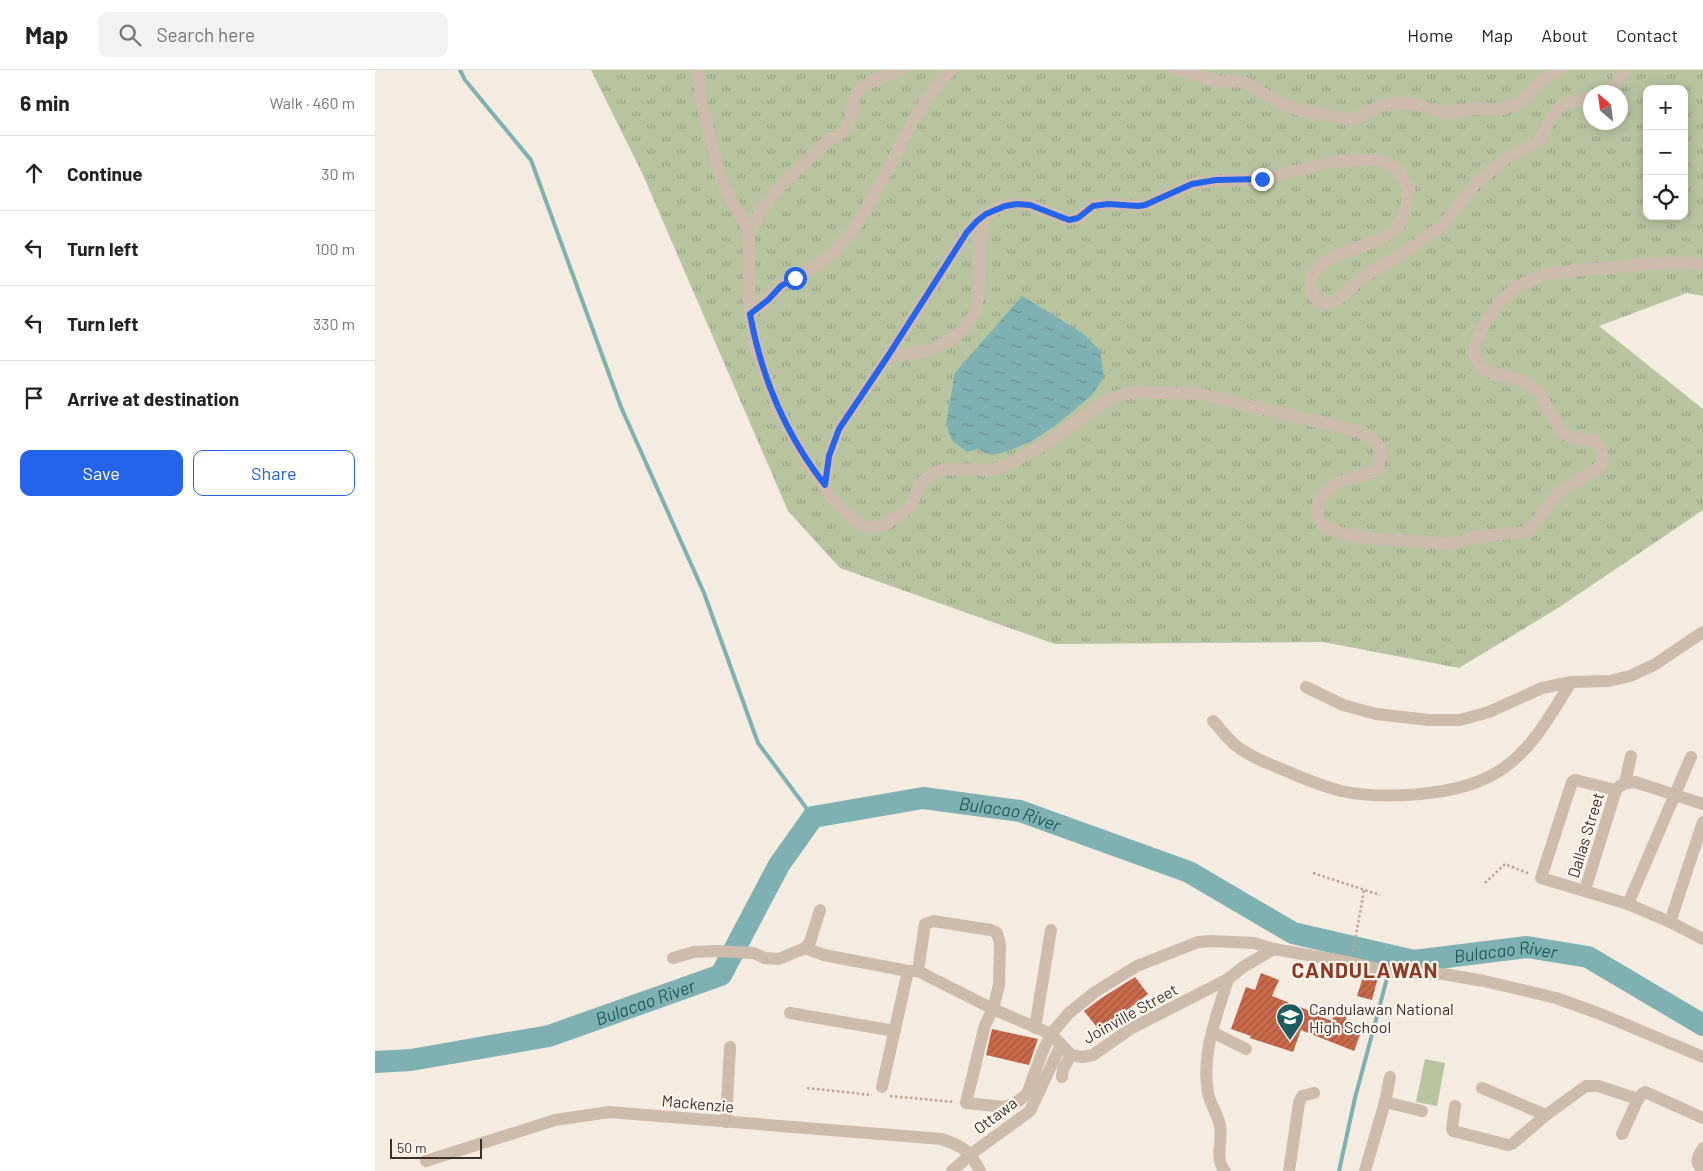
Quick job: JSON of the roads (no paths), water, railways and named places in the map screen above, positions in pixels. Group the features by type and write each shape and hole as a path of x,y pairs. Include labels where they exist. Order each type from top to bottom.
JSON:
{"street":[{"path":"698,70 700,94 721,180 749,232 750,314 755,346 779,410 808,463 825,485 833,500 855,521 869,528 885,525 910,507 919,484 931,474 943,470 956,469 992,470 1044,445 1107,400 1137,392 1199,394 1368,436 1377,443 1381,456 1378,466 1373,472 1338,482 1327,492 1318,504 1317,509 1318,518 1324,527 1348,535 1365,538 1455,544 1474,537 1526,532 1533,526 1557,493 1600,467 1603,460 1603,452 1594,440 1571,438 1565,435 1560,430 1540,393 1524,381 1495,374 1481,368 1474,356 1475,344 1485,323 1498,304 1517,286 1549,273 1668,262 1703,264"},
{"path":"749,232 759,214 777,190 828,140 842,132 847,124 859,90 871,82 901,70"},
{"path":"750,314 768,300 781,286 815,266 834,252 852,231 875,194 915,117 942,78 951,70"},
{"path":"1174,70 1220,82 1236,81 1248,84 1283,105 1303,111 1347,119 1355,118 1381,105 1392,104 1409,103 1448,113 1469,109 1503,109 1521,102 1542,80 1558,70"},
{"path":"1614,85 1624,70"},
{"path":"825,485 829,456 839,429 967,232 986,214 1005,206 1030,205 1069,220 1078,218 1093,206 1108,204 1145,205 1192,184 1216,180 1262,179 1332,162 1377,159 1398,170 1409,188 1406,210 1396,228 1380,238 1331,258 1314,271 1311,280 1311,291 1319,303 1327,304 1339,299 1364,276 1401,255 1443,225 1475,184 1508,157 1538,142 1556,110 1563,105 1583,99"},
{"path":"888,356 927,351 954,338 966,326 976,311 979,283 979,242 986,214"},
{"path":"1306,687 1343,704 1376,714 1437,720 1460,720 1489,712 1542,688 1571,682 1609,680 1630,676 1654,665 1703,632"},
{"path":"1213,721 1234,744 1258,760 1303,778 1341,791 1381,795 1416,794 1459,788 1493,774 1515,758 1531,743 1571,682"},
{"name":"Dallas Street","path":"1585,890 1631,756"},
{"path":"1628,904 1691,757"},
{"path":"1703,804 1674,793 1635,782 1620,787 1575,780 1572,782 1541,878 1628,904 1703,939"},
{"path":"1670,922 1703,822"},
{"path":"673,958 694,952 725,951 754,953 764,958 779,959 805,948 810,942 820,910"},
{"path":"881,1091 895,1031 925,924 933,921 995,931 999,936 999,985 993,1009 985,1025 966,1103 1004,1107 1016,1103 1027,1094 1035,1069 1051,1034 1069,1013 1095,992 1137,966 1198,942 1254,943 1274,949 1349,962 1388,972 1443,974 1485,981 1555,998 1603,1015 1703,1057"},
{"path":"1035,1028 1051,930"},
{"path":"805,948 824,955 913,971 1051,1034"},
{"name":"Joinville Street","path":"1051,1034 1071,1055 1081,1057 1093,1055 1130,1028 1229,979 1243,967 1274,949"},
{"path":"1225,1171 1220,1163 1221,1126 1208,1094 1208,1047 1229,979"},
{"path":"790,1013 895,1031"},
{"path":"1212,1032 1246,1049"},
{"name":"Ottawa","path":"953,1171 971,1154 1030,1111 1061,1045"},
{"path":"726,1122 730,1047"},
{"path":"1062,1077 1063,1069 1071,1055"},
{"path":"1365,1171 1385,1102 1390,1077"},
{"path":"1455,1106 1453,1131 1508,1145 1512,1144 1586,1086 1598,1086 1638,1099"},
{"path":"1482,1088 1547,1115"},
{"path":"1622,1134 1638,1099 1645,1092 1703,1118"},
{"path":"1289,1171 1299,1103 1302,1096 1314,1093"},
{"path":"1385,1102 1422,1111"},
{"name":"Mackenzie","path":"426,1161 555,1120 609,1112 942,1139 958,1145 971,1154"},
{"path":"1703,1148 1697,1162 1703,1170"},
{"path":"971,1154 980,1171"}],"water":[{"path":"1022,296 1081,332 1100,350 1104,377 1092,395 1056,425 1030,442 1002,453 991,455 978,449 967,452 952,440 946,424 955,373"}],"waterway":[{"path":"460,70 465,80 531,160 621,407 704,593 758,743 813,817"},
{"name":"Bulacao River","path":"375,1062 411,1060 549,1036 721,975 779,865 813,817 923,798 1020,811 1189,872 1293,933 1414,961 1527,947 1588,957 1703,1025"},
{"path":"1339,1171 1355,1098 1393,956"}],"place":[{"name":"Candulawan National High School","path":"1290,1041"}],"district":[{"name":"CANDULAWAN","path":"1365,969"}]}
